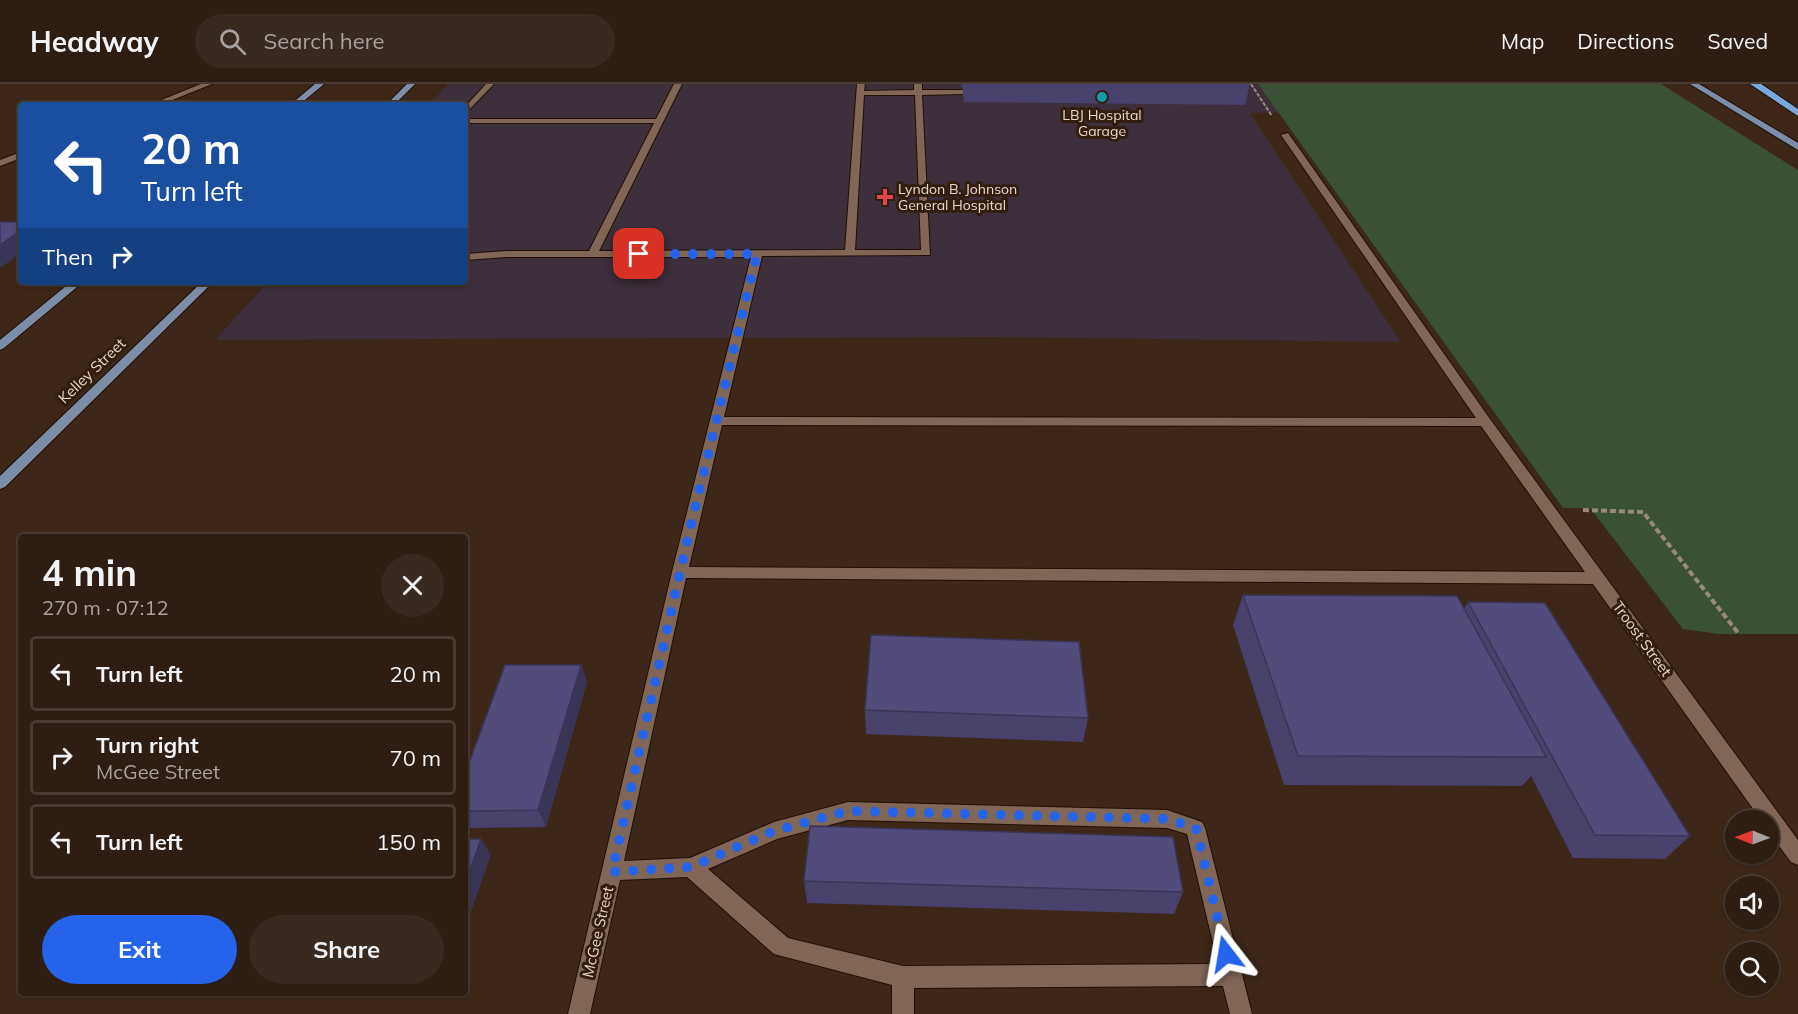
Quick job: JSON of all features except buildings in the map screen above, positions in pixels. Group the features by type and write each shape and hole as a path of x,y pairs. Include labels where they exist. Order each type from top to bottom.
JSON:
{"highway":[{"path":"1755,84 1798,113"}],"main road":[{"path":"298,102 320,84"},
{"path":"393,102 411,84"},
{"path":"1694,84 1798,147"},
{"path":"2,343 74,285"},
{"name":"Kelley Street","path":"0,484 205,285"}],"street":[{"path":"161,102 208,84"},
{"path":"468,109 490,84"},
{"path":"592,254 678,84"},
{"path":"468,257 507,254 926,253 918,88"},
{"path":"849,254 861,89 918,88 963,92"},
{"path":"468,121 659,121"},
{"name":"Troost Street","path":"1285,135 1485,422 1798,856"},
{"path":"0,163 18,156"},
{"name":"McGee Street","path":"579,1014 680,572 757,254"},
{"path":"716,421 1485,422"},
{"path":"680,572 1598,578"},
{"path":"612,872 691,867 774,831 848,811 1167,819 1196,828 1240,1014"},
{"path":"691,867 782,947 903,977 1231,975"},
{"path":"903,977 903,1014"}],"path":[{"path":"1251,84 1285,135"},
{"path":"1549,510 1643,512 1739,634"}],"shaded area":[{"name":"Lyndon B. Johnson General Hospital","path":"448,84 1272,84 1294,112 1250,113 1401,342 988,337 215,340 265,285 468,285 468,102 432,102"}],"green space":[{"path":"1258,84 1661,84 1798,170 1798,634 1719,634 1683,629 1590,508 1563,508"}],"place":[{"name":"LBJ Hospital Garage","path":"1102,97"},
{"name":"Lyndon B. Johnson General Hospital","path":"885,197"}],"route":[{"path":"639,254 757,254 689,533 612,872 691,867 774,831 848,811 1167,819 1196,828 1226,954"}]}
